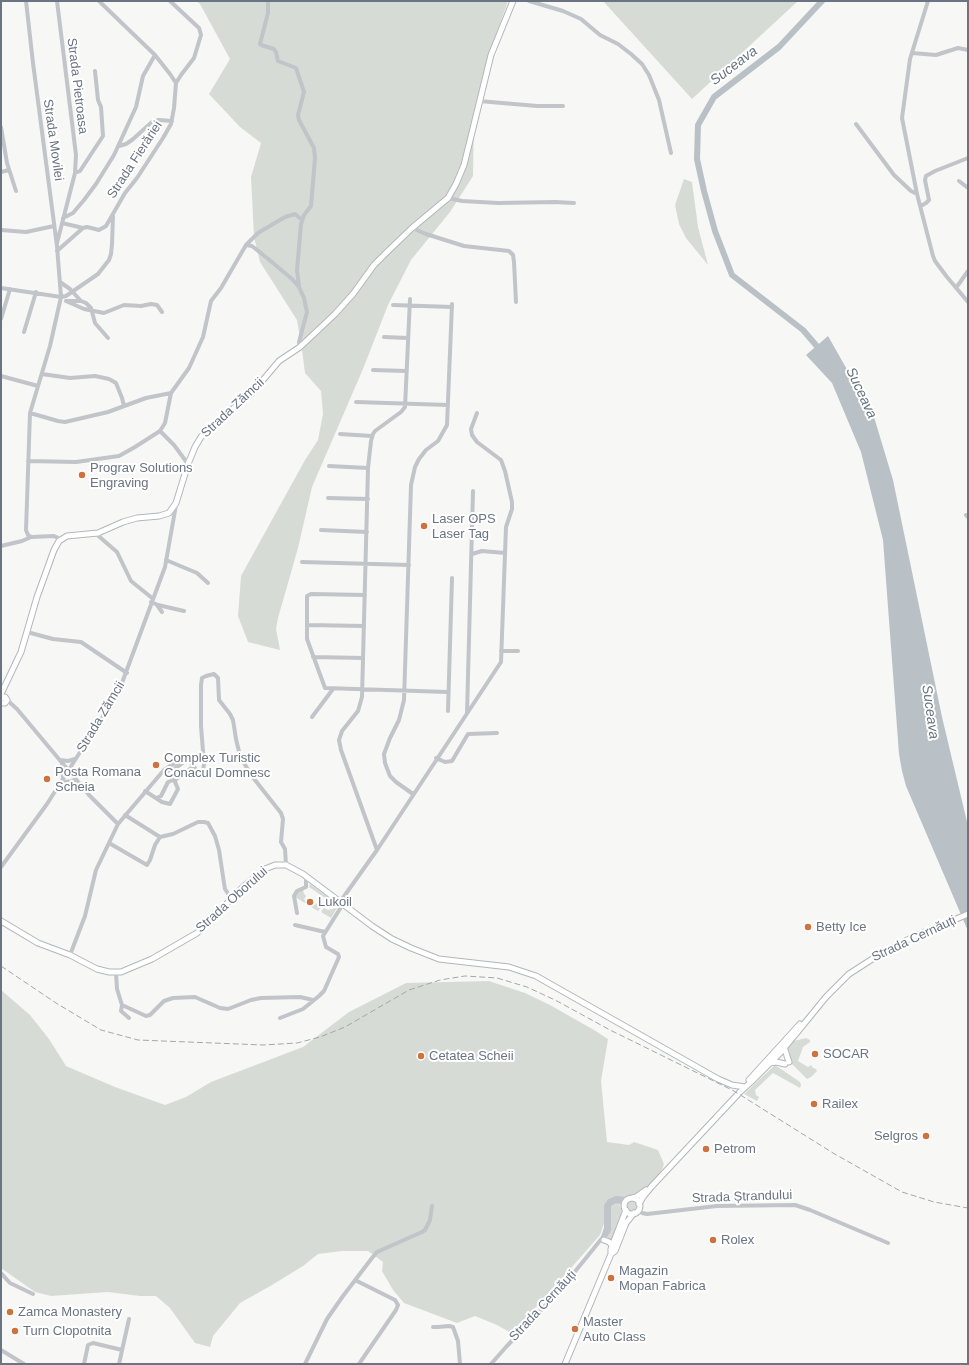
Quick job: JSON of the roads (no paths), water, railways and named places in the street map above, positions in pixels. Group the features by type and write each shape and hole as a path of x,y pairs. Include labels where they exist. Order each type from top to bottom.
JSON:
{"main road":[{"path":"448,198 464,165 491,55 512,1"},
{"name":"Strada Zămcii","path":"176,503 188,464 198,441 206,432 252,393 279,361 300,347 346,303 377,262 412,228 448,198"},
{"path":"1,694 18,660 42,582 60,539 70,536 95,533 129,520 169,513 176,503"},
{"name":"Strada Oborului","path":"116,973 152,959 192,935 211,920 231,898 264,869 275,864 286,865 306,876 378,930 411,948 444,960 509,967 536,976 718,1079 732,1085 745,1086"},
{"name":"Strada Cernăuți","path":"745,1086 748,1080 849,974 863,964 910,938 968,914"},
{"path":"1,921 42,946 70,955 97,969 116,973"},
{"name":"Strada Cernăuți","path":"639,1204 652,1186 745,1086 769,1064 826,997"},
{"path":"769,1064 776,1062 787,1063 784,1047"},
{"name":"Strada Cernăuți","path":"628,1200 636,1197 652,1186"},
{"path":"565,1364 611,1254 628,1200 637,1200 639,1204 636,1212 628,1221 615,1251 611,1254"},
{"path":"626,1210 629,1213 636,1212"},
{"path":"604,1240 613,1246"}],"street":[{"name":"Strada Movilei","path":"26,1 63,300 30,412 26,530 28,535 31,537"},
{"name":"Strada Pietroasa","path":"57,1 76,155 75,173 57,248"},
{"path":"99,1 155,55 176,83 194,58 201,35 199,28 170,1"},
{"path":"268,1 268,13 260,44 274,49 278,61 296,68 304,92 298,115 299,120 314,148 315,158 311,206 302,220 297,270 299,287"},
{"path":"529,1 563,11 581,19 600,35 624,48 642,64 649,75 659,100 671,153"},
{"path":"928,1 912,53 902,118 917,194 934,258 968,302"},
{"path":"912,53 936,55 958,48 968,50"},
{"path":"63,220 73,213 92,190 119,146 136,106 143,76 155,55"},
{"name":"Strada Pietroasa","path":"75,173 80,171 103,136 101,107 98,100 95,71"},
{"name":"Strada Fierăriei","path":"113,216 125,193 155,152 172,120 176,83"},
{"path":"479,101 537,106 563,106"},
{"path":"119,146 132,140 152,122 159,120 172,120"},
{"path":"856,124 894,175 910,191 917,194"},
{"path":"1,127 9,170 16,191"},
{"path":"920,206 929,200 925,180 926,176 929,173 968,158"},
{"path":"1,172 9,170"},
{"path":"959,181 968,188"},
{"path":"448,198 462,201 498,203 574,203"},
{"path":"28,461 76,462 119,456 160,431 165,424 171,393 193,360 204,331 211,300 221,288 246,245 258,233 285,217 295,214 302,220"},
{"path":"63,220 83,228 87,227 99,230 103,228 113,216"},
{"path":"63,300 72,291 98,274 109,260 112,244 113,216"},
{"path":"1,230 26,232 54,226"},
{"path":"57,248 83,228"},
{"path":"412,228 464,246 509,251 513,255 514,262 516,302"},
{"path":"246,245 252,246 268,258 299,287 304,298 307,312 299,342 300,347"},
{"path":"956,288 968,271"},
{"path":"60,282 72,291 81,301"},
{"path":"1,288 36,292 104,314 124,305 141,306 154,304 157,305 162,312"},
{"path":"1,319 10,289"},
{"path":"24,332 36,292"},
{"path":"377,850 340,744 340,736 342,731 354,717 360,705 362,689 368,468 372,436 375,431 402,412 406,404 410,299"},
{"path":"63,300 81,301 86,303 92,311 95,323 108,338"},
{"path":"393,305 452,305 448,419 445,430 438,441 422,454 412,476 405,690 399,720 384,754 385,763 390,776 413,794"},
{"path":"384,337 408,338"},
{"path":"373,370 407,371"},
{"path":"42,374 70,378 95,376 109,379 116,383 124,406"},
{"path":"1,376 38,386"},
{"path":"30,412 65,422 108,412 146,398 171,393"},
{"path":"356,402 448,405"},
{"path":"280,1018 303,1009 324,991 339,957 338,954 326,947 323,936 325,932 341,903 436,758 500,665 506,527 512,509 512,502 501,460 476,442 472,435 471,429 477,413"},
{"path":"160,431 174,445 188,464"},
{"path":"340,434 372,436"},
{"path":"329,466 368,468"},
{"path":"467,713 473,491"},
{"path":"328,498 368,500"},
{"name":"Strada Zămcii","path":"1,867 63,781 114,699 127,673 152,600 160,583 166,560 176,503"},
{"path":"162,515 173,518"},
{"path":"321,530 367,532"},
{"path":"95,533 117,552 131,581 157,604 162,612"},
{"path":"1,546 22,541 31,537 54,536 60,539"},
{"path":"472,554 482,551 505,553"},
{"path":"166,560 197,572 208,583"},
{"path":"302,562 409,565"},
{"path":"448,711 452,578"},
{"path":"365,595 309,594 307,597 306,639 324,688 448,692"},
{"path":"157,604 184,611"},
{"path":"306,625 364,626"},
{"path":"27,632 53,639 81,642 127,673"},
{"path":"501,650 518,651"},
{"path":"313,657 363,658"},
{"path":"70,955 85,916 96,870 108,842 118,824 162,772 174,769 187,758 193,767 200,773 204,769 201,726 202,681 206,676 214,674 217,677 219,681 220,702 233,720 240,756 251,775 282,816 281,842 285,849 286,865"},
{"path":"4,688 3,700 19,711 77,781 118,824"},
{"path":"312,717 333,689"},
{"path":"436,758 445,762 452,761 468,734 498,733"},
{"path":"61,762 76,759"},
{"path":"61,762 63,781 77,781"},
{"path":"157,798 161,796 167,783 176,779 193,767"},
{"path":"145,791 168,804 171,804 178,789 175,782 176,779"},
{"path":"125,815 160,837 174,834 198,822 208,823 213,830 219,850 225,889 231,898"},
{"path":"108,842 147,865 149,863 152,850 160,837"},
{"path":"297,912 294,896 297,890 306,887 306,876"},
{"path":"295,925 325,932"},
{"path":"116,973 117,989 122,1005 121,1011 129,1018"},
{"path":"122,1005 146,1016 150,1015 164,1001 173,998 195,997 220,1008 228,1009 237,1007 248,1001 261,998 300,997 313,1000"},
{"name":"Strada Cernăuți","path":"491,1364 560,1290 604,1235 606,1231 607,1204 612,1198 628,1200"},
{"name":"Strada Cernăuți","path":"595,1247 604,1240 609,1230 610,1205 615,1201 628,1200"},
{"name":"Strada Ștrandului","path":"636,1212 647,1214 716,1206 795,1204 888,1243"},
{"path":"305,1364 327,1319 377,1252 418,1235 424,1230 430,1220 432,1206"},
{"path":"1,1273 10,1283 33,1294"},
{"path":"355,1280 392,1299 398,1305 360,1364"},
{"path":"119,1364 128,1319"},
{"path":"433,1327 453,1327 458,1341 460,1364"},
{"path":"84,1364 88,1345 93,1343 122,1350"},
{"path":"1,1350 24,1364"}],"water":[{"path":"828,336 874,417 893,480 942,717 968,826 968,931 906,786 902,771 899,754 883,540 861,452 832,383 806,355"}],"waterway":[{"name":"Suceava","path":"821,351 803,330 732,275 715,231 697,159 698,125 714,97 779,47 822,1"}],"railway":[{"path":"1,966 56,1003 101,1030 138,1040 263,1045 297,1043 320,1037 345,1027 409,990 440,980 465,976 497,978 527,987 557,1001 610,1030 734,1091 833,1153 902,1192 934,1202 968,1208"}],"place":[{"name":"Prograv Solutions Engraving","path":"82,475"},
{"name":"Laser OPS Laser Tag","path":"424,526"},
{"name":"Complex Turistic Conacul Domnesc","path":"156,765"},
{"name":"Posta Romana Scheia","path":"47,779"},
{"name":"Lukoil","path":"310,902"},
{"name":"Betty Ice","path":"808,927"},
{"name":"SOCAR","path":"815,1054"},
{"name":"Cetatea Scheii","path":"421,1056"},
{"name":"Railex","path":"814,1104"},
{"name":"Selgros","path":"926,1136"},
{"name":"Petrom","path":"706,1149"},
{"name":"Rolex","path":"713,1240"},
{"name":"Magazin Mopan Fabrica","path":"611,1278"},
{"name":"Zamca Monastery","path":"10,1312"},
{"name":"Master Auto Class","path":"575,1329"},
{"name":"Turn Clopotnita","path":"15,1331"}]}
